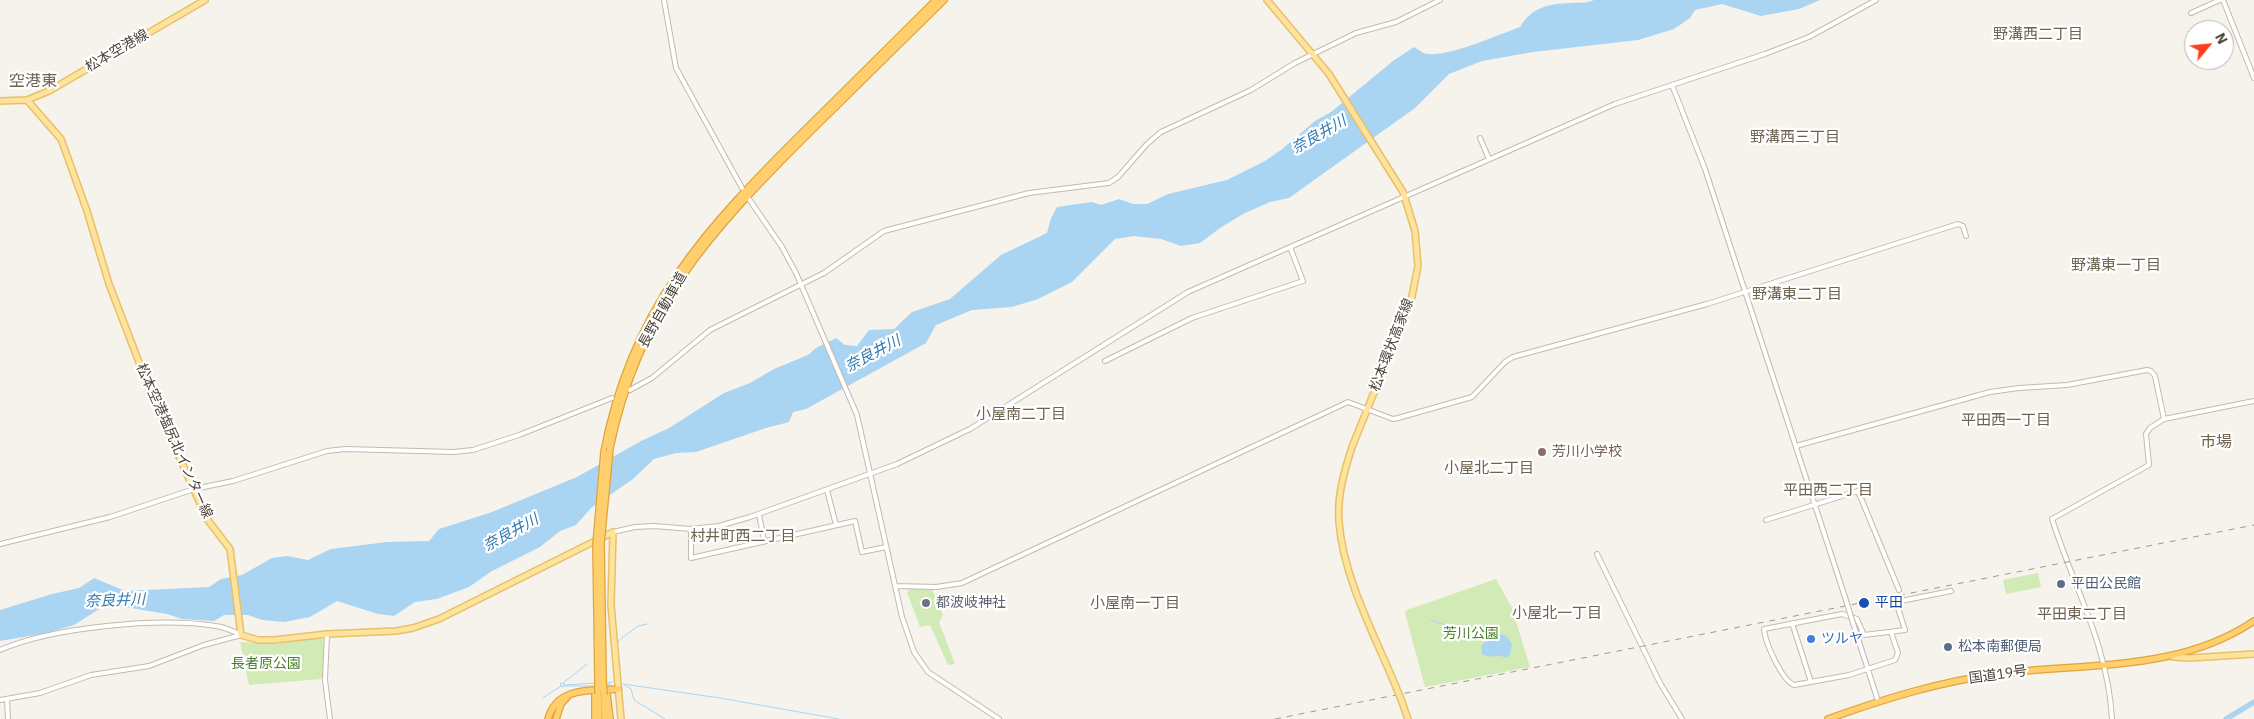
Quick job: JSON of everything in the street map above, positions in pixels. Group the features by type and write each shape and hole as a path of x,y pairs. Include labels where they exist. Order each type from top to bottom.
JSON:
{"highway":[{"name":"長野自動車道","path":"600,680 596,618 598,544 604,452 617,399 630,360 657,305 680,268 712,226 749,185 936,0"},
{"name":"長野自動車道","path":"600,680 602,641 598,544 610,448 628,382 649,331 671,292 702,248 752,190 944,0"},
{"name":"国道19号","path":"1828,719 1878,701 1982,676 2173,657 2212,644 2254,621"},
{"path":"600,680 605,719"},
{"path":"600,680 600,719"},
{"path":"548,719 552,707 558,699 568,693 618,689"},
{"path":"556,719 564,699 582,692"},
{"path":"595,719 601,694"},
{"path":"601,694 610,719"}],"main road":[{"name":"松本空港線","path":"27,100 49,91 205,0"},
{"name":"松本環状高家線","path":"1267,0 1314,53 1375,145 1405,196 1417,239 1416,280 1402,324 1344,472 1339,521 1348,567 1408,719"},
{"path":"0,101 27,100"},
{"name":"松本空港塩尻北インター線","path":"27,100 61,138 87,211 112,293 152,396 207,519 230,549 241,635"},
{"path":"241,635 266,640 396,630 428,624 613,532 611,605 621,719"},
{"path":"2173,657 2190,658 2254,654"}],"street":[{"path":"664,0 676,68 742,188"},
{"path":"630,390 652,378 710,330 801,285 889,230 1011,196 1102,185 1114,180 1147,144 1161,132 1251,90 1314,53 1356,33 1396,22 1440,0"},
{"path":"613,532 635,527 654,526 691,530 719,526 827,490 925,452 970,429 1177,298 1489,158 1615,104 1810,37 1876,0"},
{"path":"2191,13 2222,0 2254,78"},
{"path":"1672,85 1705,169 1878,701"},
{"path":"1480,138 1489,158"},
{"path":"749,199 782,246 801,285 845,392 857,415 907,636 921,665 930,674 999,719"},
{"path":"895,586 936,587 962,582 1348,402 1393,419 1472,397 1505,362 1513,357 1745,292 1958,224 1963,226 1966,236"},
{"path":"1105,361 1192,318 1303,281 1290,247"},
{"path":"1796,446 1990,392 2067,385 2147,370 2151,371 2155,376 2164,419"},
{"path":"0,544 110,517 194,489 233,481 331,450 465,452 548,424 612,398"},
{"path":"2112,719 2105,664 2093,626 2070,572 2052,519 2149,464 2146,434 2150,428 2164,419 2254,401"},
{"path":"827,490 836,525"},
{"path":"1766,520 1858,491 1899,590"},
{"path":"759,514 764,541"},
{"path":"691,530 691,558 855,521 862,552 886,546"},
{"path":"1597,554 1660,683 1682,719"},
{"path":"1891,632 1897,657 1849,675 1792,685 1776,664 1764,634 1764,629 1842,614 1857,619 1864,635 1906,630 1897,605 1900,601 1952,591"},
{"path":"1792,623 1810,682"},
{"path":"0,650 61,633 138,624 215,626 241,635"},
{"path":"327,634 324,680 330,719"},
{"path":"0,700 40,693 91,675 149,666 204,645 241,635"},
{"path":"7,699 8,719"}],"green space":[{"path":"2038,573 2041,587 2006,594 2003,580"},
{"name":"芳川公園","path":"1496,579 1512,608 1530,667 1425,687 1405,613 1407,610"},
{"path":"911,588 932,589 943,615 939,622 955,664 948,665 930,625 920,627 907,592"},
{"name":"長者原公園","path":"321,637 325,646 326,658 321,679 249,685 240,642 275,644"}],"water":[{"name":"奈良井川","path":"1594,0 1820,0 1799,9 1761,16 1722,4 1695,10 1690,18 1674,29 1638,40 1533,52 1482,61 1449,74 1415,108 1289,198 1270,202 1243,214 1200,243 1181,246 1161,239 1134,236 1115,239 1072,282 1038,299 1012,307 972,310 936,325 926,343 806,409 793,412 789,422 696,452 676,453 654,459 633,479 591,508 576,525 560,531 540,547 492,571 469,587 437,599 415,602 394,616 378,614 337,601 310,617 284,622 262,620 248,615 224,615 214,621 182,619 167,614 107,604 74,625 47,633 0,641 0,610 79,588 94,578 125,591 209,587 221,579 242,575 272,558 287,556 308,560 331,549 387,542 429,541 439,529 492,512 577,477 641,441 669,428 724,393 750,383 774,369 808,355 816,348 836,338 845,345 857,346 869,330 894,329 912,312 950,299 1001,255 1047,233 1051,218 1057,207 1092,202 1101,205 1119,199 1133,204 1147,204 1168,194 1227,180 1265,161 1281,150 1315,121 1331,112 1393,61 1414,47 1426,54 1449,52 1474,45 1520,27 1530,15 1541,8 1555,4"},
{"path":"1489,631 1507,636 1512,645 1509,656 1506,658 1482,654 1481,646 1486,641 1486,633"}],"waterway":[{"path":"1431,620 1486,639"},
{"path":"618,641 638,626 647,624"},
{"path":"563,683 587,664"},
{"path":"605,683 612,682"},
{"path":"561,683 564,684 563,687 561,686 561,683"},
{"path":"564,685 596,683"},
{"path":"605,685 611,684"},
{"path":"623,684 720,698 839,719"},
{"path":"624,685 631,689 634,700 665,719"},
{"path":"543,698 561,686"},
{"path":"564,686 596,686"},
{"path":"2226,719 2254,702"}],"railway":[{"path":"1275,719 2254,525"}],"place":[{"name":"芳川小学校","path":"1542,452"},
{"name":"平田公民館","path":"2061,584"},
{"name":"都波岐神社","path":"926,603"},
{"name":"平田","path":"1864,603"},
{"name":"ツルヤ","path":"1811,639"},
{"name":"松本南郵便局","path":"1948,647"}],"district":[{"name":"野溝西二丁目","path":"2038,35"},
{"name":"空港東","path":"33,81"},
{"name":"野溝西三丁目","path":"1795,138"},
{"name":"野溝東一丁目","path":"2116,266"},
{"name":"野溝東二丁目","path":"1797,295"},
{"name":"小屋南二丁目","path":"1021,415"},
{"name":"平田西一丁目","path":"2006,421"},
{"name":"市場","path":"2216,442"},
{"name":"小屋北二丁目","path":"1489,469"},
{"name":"平田西二丁目","path":"1828,491"},
{"name":"村井町西二丁目","path":"743,537"},
{"name":"小屋南一丁目","path":"1135,604"},
{"name":"小屋北一丁目","path":"1557,614"},
{"name":"平田東二丁目","path":"2082,615"}]}
